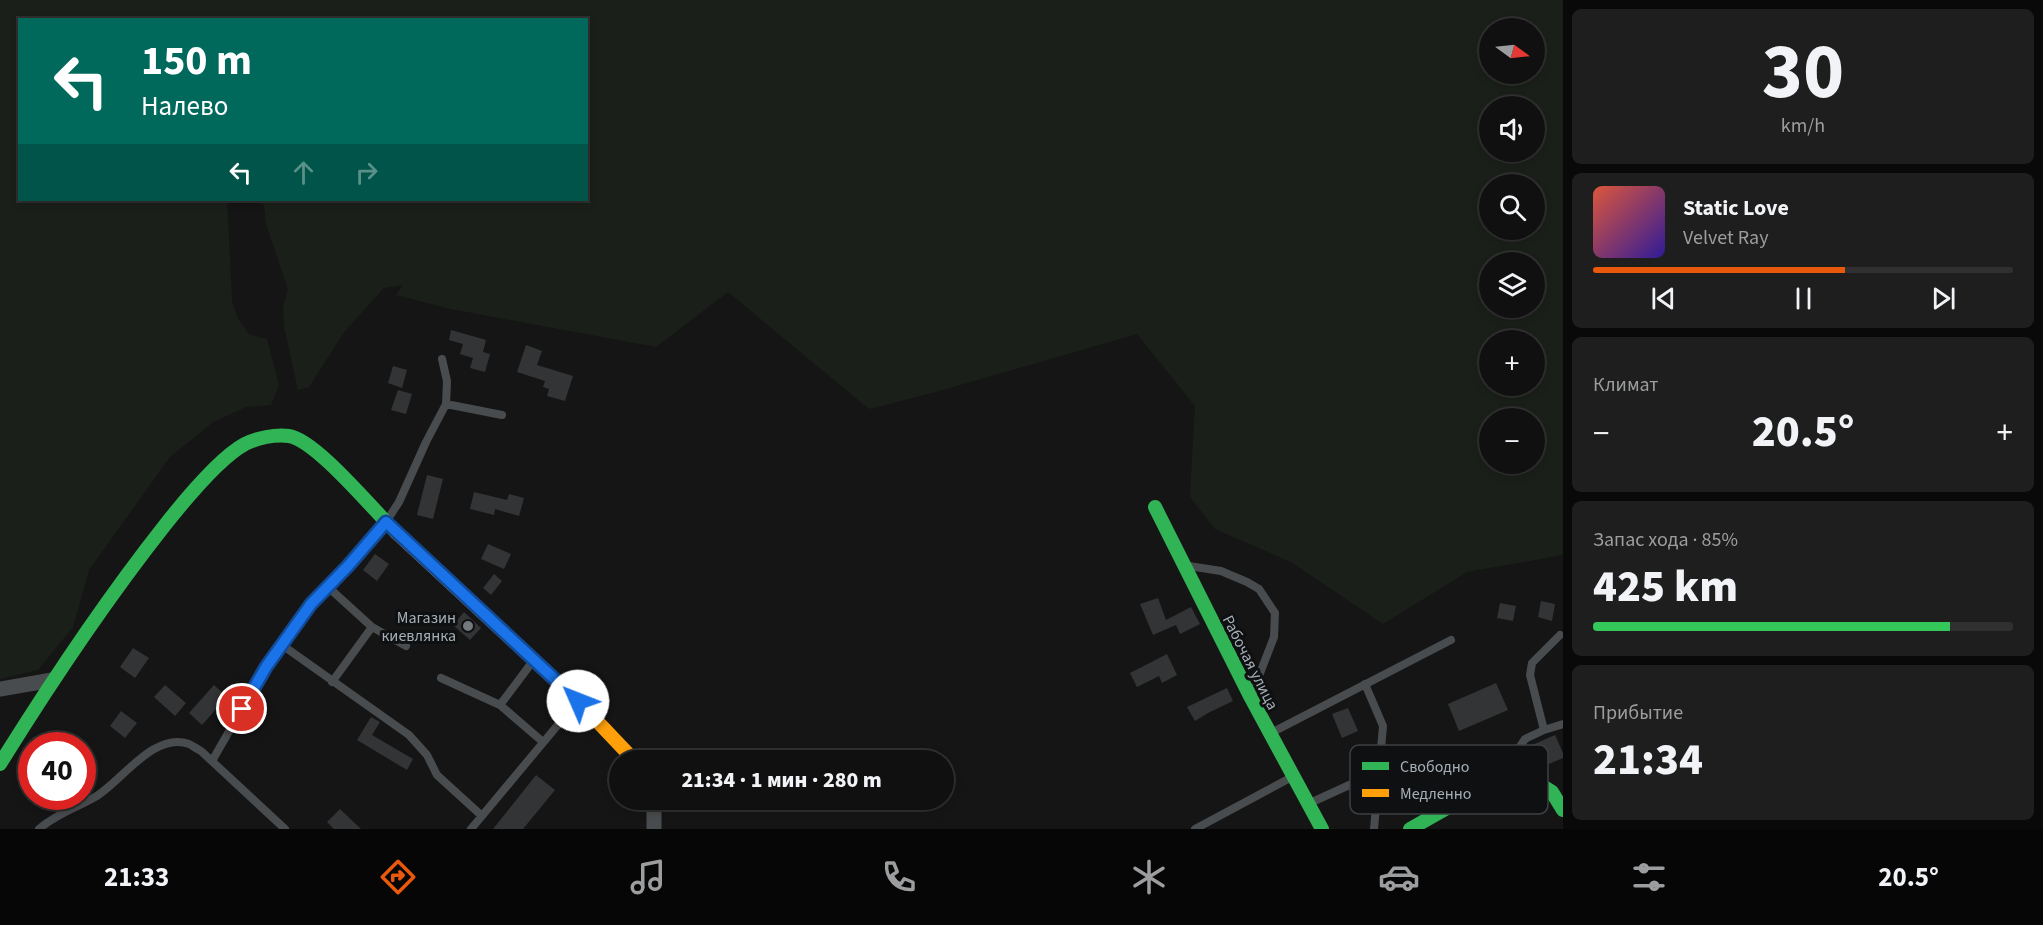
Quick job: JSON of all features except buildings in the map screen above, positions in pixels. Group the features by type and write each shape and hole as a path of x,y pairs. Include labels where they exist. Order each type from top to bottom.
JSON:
{"street":[{"path":"0,764 52,680 172,515 213,470 245,444 258,438 273,436 290,436 304,442 320,454 386,522 534,658 625,750"},
{"name":"Рабочая улица","path":"1155,507 1269,734 1322,829"},
{"path":"0,689 52,680"},
{"path":"1548,789 1563,810"},
{"path":"654,810 654,829"},
{"path":"1410,829 1437,814"}],"lane":[{"path":"212,761 266,667 311,604 386,522 399,502 446,404 447,381 442,359"},
{"path":"446,404 502,415"},
{"path":"1184,566 1221,571 1247,582 1259,589 1275,613 1274,637 1251,698"},
{"path":"328,587 372,627 406,646"},
{"path":"332,682 372,627"},
{"path":"1544,730 1530,675 1532,663 1560,635"},
{"path":"1269,734 1452,640"},
{"path":"282,645 409,735 428,755 437,775 482,816"},
{"path":"500,705 534,658"},
{"path":"441,678 500,705 543,742"},
{"path":"1365,684 1383,726 1382,745"},
{"path":"471,829 578,701"},
{"path":"1521,745 1525,739 1563,724"},
{"path":"39,829 58,815 108,788 147,753 160,746 176,743 188,744 212,761 285,829"},
{"path":"1195,829 1294,776"},
{"path":"1308,804 1350,785"},
{"path":"1374,829 1376,814"}],"shaded area":[{"path":"0,0 1563,0 1563,555 1467,572 1383,624 1291,562 1215,529 1190,497 1195,406 1137,334 869,409 728,292 656,347 451,309 396,295 403,285 384,288 344,332 309,387 298,390 284,327 283,307 288,289 266,224 264,205 249,201 588,201 588,18 18,18 18,201 227,201 232,301 238,319 249,334 267,339 279,385 271,405 246,407 213,422 170,457 89,570 73,627 38,670 0,679"}],"traffic: fast":[{"path":"0,764 79,642 143,554 202,481 224,459 245,444 261,438 278,436 289,436 300,440 329,463 396,532"},
{"path":"1155,507 1251,698 1322,829"},
{"path":"1548,789 1563,810"},
{"path":"1410,829 1437,814"}],"traffic: slow":[{"path":"396,532 578,701 625,750"}],"place":[{"name":"Магазин киевлянка","path":"468,626"}],"route":[{"path":"242,709 266,667 311,604 386,522 578,701"}]}
